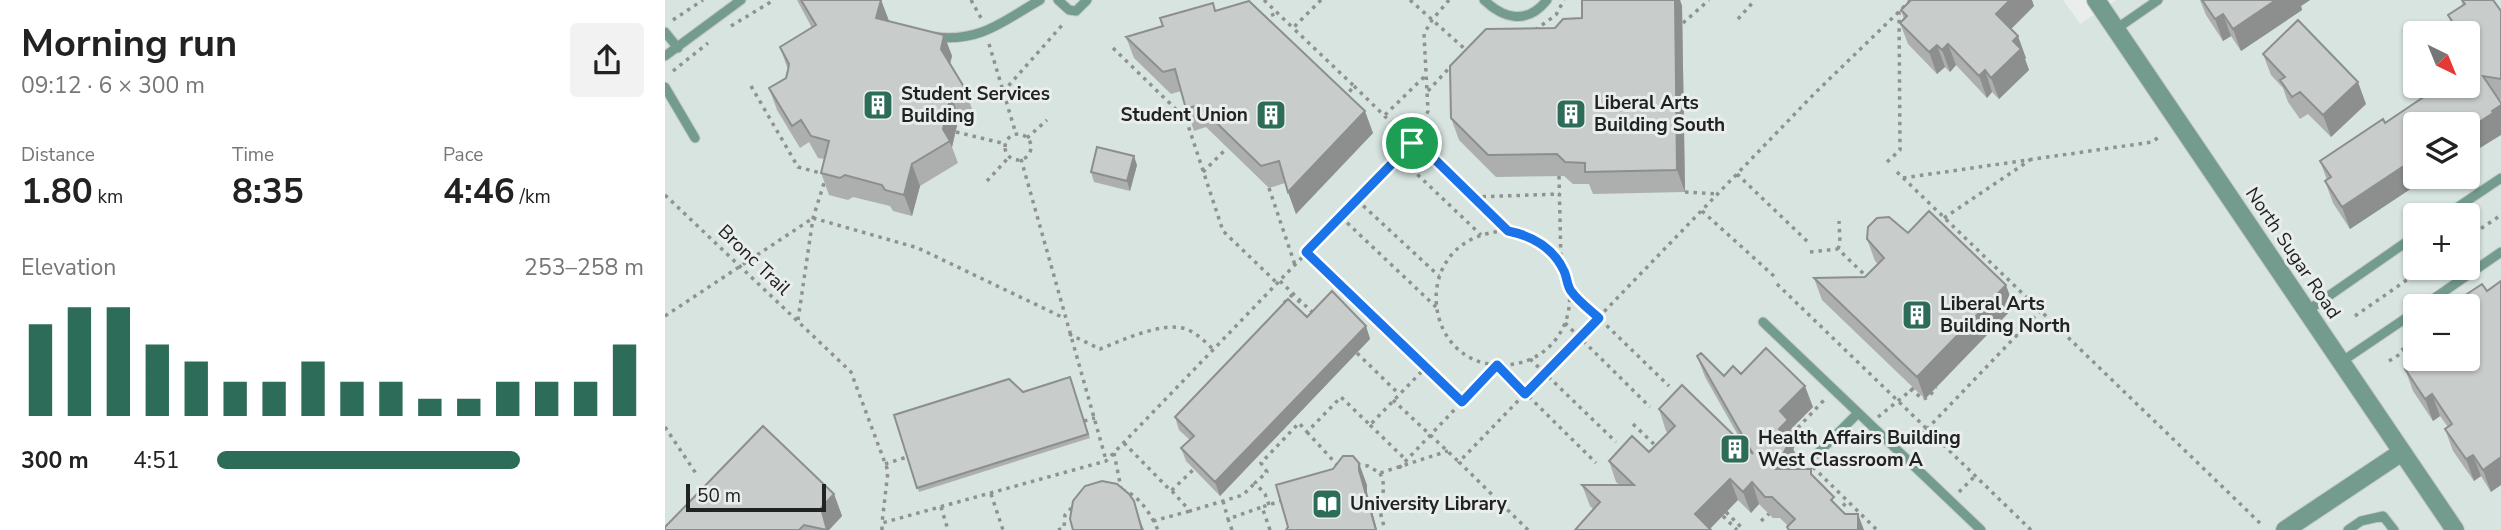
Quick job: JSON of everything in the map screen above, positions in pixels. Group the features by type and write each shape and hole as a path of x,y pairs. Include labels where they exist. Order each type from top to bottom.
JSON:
{"street":[{"name":"North Sugar Road","path":"2096,0 2455,530"},
{"path":"2285,530 2402,452"}],"lane":[{"path":"665,56 741,0"},
{"path":"923,35 947,39 974,37 1040,0"},
{"path":"1058,0 1069,10 1076,11 1087,0"},
{"path":"1484,0 1499,13 1512,17 1534,12 1547,0"},
{"path":"2116,29 2158,0"},
{"path":"665,32 678,48"},
{"path":"665,87 695,138"},
{"path":"2464,203 2501,178"},
{"path":"2307,311 2403,244"},
{"path":"2440,294 2501,252"},
{"path":"2341,362 2403,320"},
{"path":"1763,322 1981,530"},
{"path":"1818,454 1858,413"},
{"path":"2348,530 2361,521 2383,516 2394,530"}],"path":[{"path":"672,21 703,0"},
{"path":"728,28 774,0"},
{"path":"971,0 982,20"},
{"path":"1264,0 1508,231"},
{"path":"1293,28 1321,0"},
{"path":"1410,0 1464,51 1473,44"},
{"path":"882,523 1106,461 1413,141 1428,111 1423,34 1431,20 1449,0"},
{"path":"1532,31 1553,18 1564,0"},
{"path":"1683,23 1709,0"},
{"path":"1738,19 1755,0"},
{"path":"1459,463 1737,174 1911,0"},
{"path":"1887,162 1900,149 1899,11"},
{"path":"1258,20 1278,13"},
{"path":"1553,18 1559,26"},
{"path":"1003,92 1065,22"},
{"path":"673,71 710,42"},
{"path":"989,44 1016,134"},
{"path":"1113,48 1187,119 1223,231 1321,321"},
{"path":"1427,92 1455,61"},
{"path":"1385,116 1426,75"},
{"path":"751,86 797,167 827,175 813,218 797,321"},
{"path":"1340,102 1354,86"},
{"path":"1027,138 1047,120"},
{"path":"955,132 1006,144"},
{"path":"1016,134 1027,138 1030,152 1021,159 1009,157 1006,144 1009,138 1016,134"},
{"path":"1902,178 2152,142 2159,137"},
{"path":"1203,172 1227,148"},
{"path":"987,181 1009,157"},
{"path":"1399,157 1481,235"},
{"path":"1021,159 1106,461"},
{"path":"1942,219 2033,159"},
{"path":"1896,172 2263,526"},
{"path":"1737,174 1808,243"},
{"path":"1559,176 1561,265"},
{"path":"1269,188 1295,265"},
{"path":"1685,192 1718,194"},
{"path":"1473,197 1560,194"},
{"name":"Bronc Trail","path":"665,195 851,372 885,464"},
{"path":"1357,200 1439,276"},
{"path":"1702,211 1775,277"},
{"path":"2480,229 2501,215"},
{"path":"1341,217 1436,307"},
{"path":"665,316 813,218"},
{"path":"813,218 918,248 1065,318"},
{"path":"1839,221 1838,249 1874,284"},
{"path":"1508,231 1524,234 1552,252 1561,265 1570,290 1569,310 1565,323 1551,345 1517,364 1497,365 1475,360 1456,347 1442,328 1435,295 1439,276 1453,253 1466,242 1481,235 1508,231"},
{"path":"1810,251 1838,249"},
{"path":"1306,252 1462,402"},
{"path":"2355,316 2407,280"},
{"path":"1777,285 2031,530"},
{"path":"1570,290 1669,386"},
{"path":"1277,312 1293,294"},
{"path":"1291,309 1300,300"},
{"path":"1902,455 2040,311"},
{"path":"1999,314 2019,334"},
{"path":"1565,323 1650,407"},
{"path":"1069,334 1100,349 1165,326 1186,329 1213,349"},
{"path":"2389,361 2403,352"},
{"path":"1357,353 1399,394"},
{"path":"1530,359 1616,443"},
{"path":"1497,365 1596,463"},
{"path":"1399,468 1497,365"},
{"path":"1370,425 1425,368"},
{"path":"1876,419 1920,383"},
{"path":"1910,389 1923,399 1929,397 1936,387"},
{"path":"1790,435 1828,396"},
{"path":"1307,432 1341,397 1406,461"},
{"path":"1393,400 1528,530"},
{"path":"1084,421 1095,418"},
{"path":"1153,521 1243,495 1267,472 1261,463 1299,423 1343,471 1341,472"},
{"path":"1633,424 1661,451"},
{"path":"665,427 697,475"},
{"path":"1123,442 1190,511"},
{"path":"1791,446 1877,530"},
{"path":"1349,466 1361,463 1380,473 1448,451"},
{"path":"1114,453 1121,490"},
{"path":"882,530 888,471 885,464 907,457"},
{"path":"1171,491 1194,469"},
{"path":"1380,473 1384,485 1383,497 1378,504 1385,530"},
{"path":"1956,495 1975,476"},
{"path":"1255,483 1265,494 1269,505"},
{"path":"1109,488 1128,491 1142,505 1158,530"},
{"path":"991,494 1003,530"},
{"path":"1228,519 1293,498"},
{"path":"1223,501 1232,530"},
{"path":"1836,512 1848,501"},
{"path":"1058,530 1064,528 1065,515 1075,503"},
{"path":"1761,521 1774,512 1778,505"},
{"path":"941,507 948,530"},
{"path":"1262,507 1270,530"},
{"path":"1737,530 1724,514 1744,530"}],"shaded area":[{"path":"665,0 2063,0 2080,24 2116,0 2501,0 2501,530 665,530"}],"building":[{"name":"Student Services Building","path":"801,0 881,0 876,18 944,35 941,49 964,87 951,95 943,129 950,141 912,164 904,195 885,190 882,185 845,175 840,178 821,173 829,141 811,136 801,120 792,126 769,88 786,78 789,64 780,47 816,25"},
{"name":"Liberal Arts Building South","path":"1582,0 1675,0 1677,170 1585,172 1585,163 1565,162 1557,154 1488,155 1451,118 1450,66 1486,29 1555,28 1563,19 1582,18"},
{"path":"1911,0 2010,0 1996,14 2018,36 2013,41 2021,49 1991,78 1985,70 1979,76 1948,44 1942,50 1937,45 1929,52 1900,23 1907,16 1901,10"},
{"path":"2202,0 2276,0 2233,29 2223,14 2215,19"},
{"path":"2462,0 2493,0 2501,11 2501,79 2483,76 2501,105 2480,122 2480,112 2403,112 2403,167 2342,207 2325,181 2331,177 2320,161 2383,119 2385,123 2422,98 2480,98 2480,21 2452,21 2448,15 2465,4"},
{"name":"Student Union","path":"1249,1 1365,111 1288,192 1279,161 1261,166 1198,105 1186,109 1175,69 1163,72 1126,37 1163,26 1160,18 1213,3 1215,11"},
{"path":"2298,20 2358,82 2323,115 2300,92 2292,97 2280,80 2285,77 2263,54"},
{"path":"1097,147 1134,156 1127,181 1091,172"},
{"name":"Liberal Arts Building North","path":"1929,211 2006,285 1917,377 1814,278 1865,277 1884,258 1867,239 1868,227 1877,218 1889,217 1908,233"},
{"path":"2501,281 2501,457 2483,470 2473,455 2466,459 2445,429 2452,424 2432,394 2425,399 2406,371 2480,371 2480,294 2467,294 2482,284 2487,291"},
{"path":"1332,291 1366,326 1215,482 1181,448 1194,436 1175,417 1288,299 1307,317"},
{"name":"Health Affairs Building West Classroom A","path":"1766,348 1805,386 1780,411 1788,420 1779,429 1790,440 1776,469 1811,469 1811,474 1834,497 1831,500 1845,514 1858,514 1858,530 1789,530 1787,527 1795,519 1772,497 1765,497 1752,482 1743,492 1730,479 1695,514 1711,530 1575,530 1600,502 1582,485 1634,485 1609,461 1632,436 1649,452 1675,426 1659,409 1682,385 1753,454 1697,356 1701,353 1724,376 1733,366 1741,374"},
{"path":"1070,377 1088,434 917,488 894,415 1009,379 1023,392"},
{"path":"763,426 834,494 821,508 827,530 804,525 799,530 665,530 665,527"},
{"path":"1343,456 1353,456 1359,463 1376,530 1286,530 1288,527 1276,485 1333,469"},
{"path":"1102,481 1117,484 1129,494 1134,501 1142,530 1073,530 1070,519 1073,501 1085,486"}],"place":[{"name":"Student Services Building","path":"878,105"},
{"name":"Liberal Arts Building South","path":"1571,114"},
{"name":"Student Union","path":"1271,115"},
{"name":"Liberal Arts Building North","path":"1917,315"},
{"name":"Health Affairs Building West Classroom A","path":"1735,449"},
{"name":"University Library","path":"1327,504"}],"route":[{"path":"1415,140 1508,231 1524,234 1552,252 1567,277 1570,290 1599,318 1525,394 1497,365 1462,402 1306,252 1412,143 1415,140"}]}
